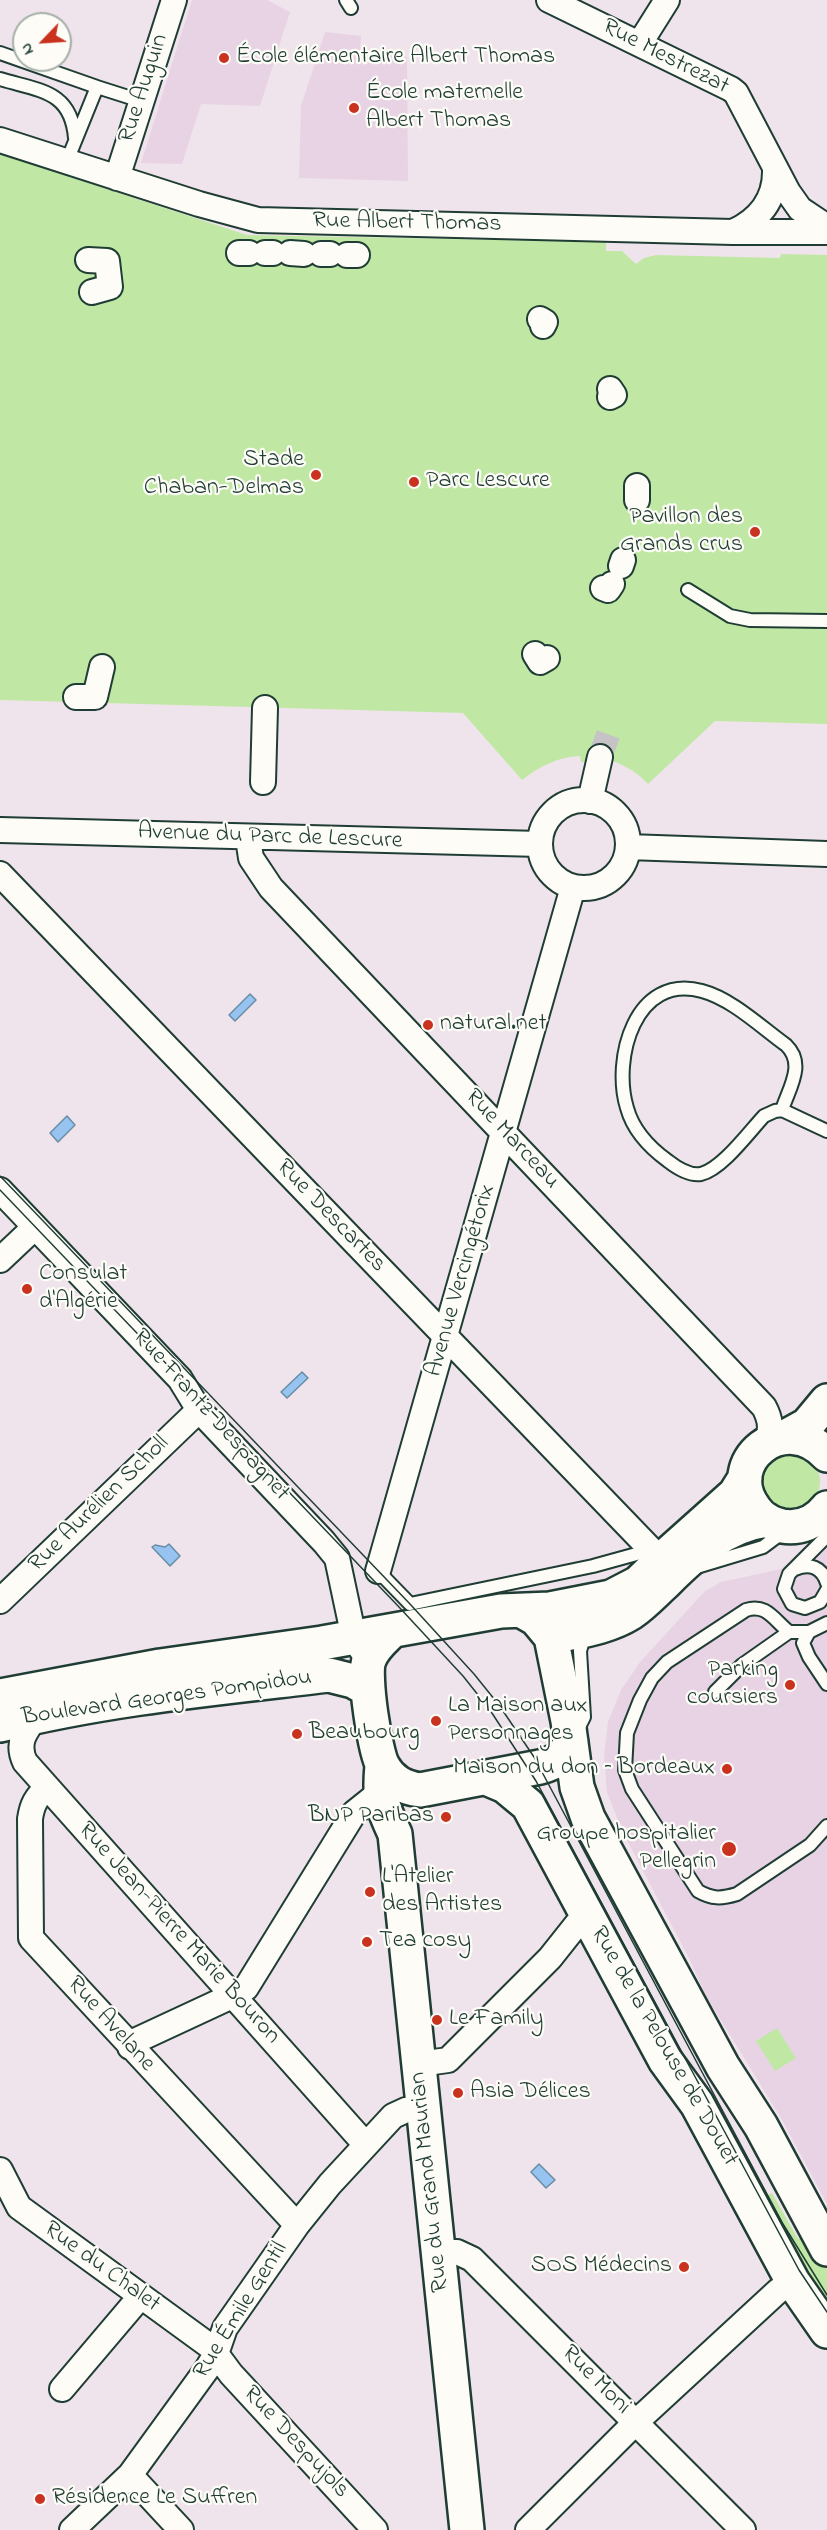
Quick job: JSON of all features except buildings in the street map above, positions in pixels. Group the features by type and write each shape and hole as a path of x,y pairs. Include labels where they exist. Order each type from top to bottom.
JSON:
{"main road":[{"path":"522,1611 536,1619 551,1637 571,1742 562,1757 553,1764 420,1790 380,1779 363,1663 392,1631 501,1611 522,1611 590,1602 623,1592 638,1583 735,1494 745,1478 752,1458 777,1439 807,1425 827,1401"},
{"path":"777,1439 802,1438 816,1444 827,1455"},
{"path":"745,1478 750,1502 812,1523"},
{"path":"662,1561 692,1556 713,1540 733,1529 812,1523"},
{"path":"551,1637 615,1622 640,1607 662,1561"},
{"name":"Boulevard Georges Pompidou","path":"0,1695 160,1666 363,1663 353,1681 329,1675 163,1695 37,1716 0,1725"},
{"name":"Rue de la Pelouse de Douet","path":"571,1742 577,1787 588,1818 723,2067 761,2126 827,2248"},
{"name":"Rue de la Pelouse de Douet","path":"486,1778 505,1786 528,1806 665,2060 697,2104 793,2282 827,2331"},
{"name":"Rue du Grand Maurian","path":"380,1779 385,1813 395,1834 467,2530"},
{"name":"Rue du Grand Maurian","path":"395,1834 401,1813 420,1790"}],"street":[{"name":"Rue Auguin","path":"117,178 174,0"},
{"name":"Rue Mestrezat","path":"549,0 726,85 736,93 775,169 800,209 827,227"},
{"path":"640,43 667,0"},
{"name":"Rue Albert Thomas","path":"0,140 71,150 117,178 220,211 258,220 733,232 827,232"},
{"path":"733,232 752,223 764,209 776,179 775,169"},
{"path":"88,260 107,261 104,290"},
{"path":"76,697 95,697 95,669"},
{"path":"263,782 265,718"},
{"path":"590,801 600,757"},
{"path":"575,801 590,801 603,804 614,812 622,822 627,834 628,847 624,862 616,875 603,884 589,888 573,887 560,882 549,872 542,859 540,844 542,829 550,816 561,806 575,801"},
{"name":"Avenue du Parc de Lescure","path":"0,830 540,844"},
{"name":"Rue Marceau","path":"248,838 251,858 271,888 764,1407 777,1439"},
{"path":"628,847 827,854"},
{"name":"Rue Descartes","path":"0,874 662,1561"},
{"name":"Avenue Vercingétorix","path":"378,1571 573,887"},
{"name":"Rue Frantz Despagnet","path":"0,1191 180,1379 199,1410 337,1558 363,1663"},
{"path":"0,1260 35,1227"},
{"name":"Rue Aurélien Scholl","path":"0,1600 199,1410"},
{"name":"Rue Jean-Pierre Marie Bouron","path":"37,1716 24,1733 21,1742 25,1762 366,2145"},
{"path":"130,2047 135,2041 246,1988 354,1813 380,1779"},
{"name":"Rue Avelane","path":"47,1788 38,1796 32,1807 30,1819 31,1938 297,2225"},
{"path":"419,2064 448,2060 550,1958 577,1924 589,1918"},
{"name":"Rue Émile Gentil","path":"72,2530 130,2475 216,2354 225,2328 297,2225 330,2184 393,2116 406,2110 423,2108"},
{"name":"Rue du Chalet","path":"0,2170 19,2207 211,2347 216,2354"},
{"name":"Rue Moni","path":"438,2252 457,2252 472,2259 743,2530"},
{"path":"528,2530 636,2422 778,2291 793,2282"},
{"path":"62,2389 140,2296"},
{"name":"Rue Despujols","path":"216,2354 231,2374 375,2530"},
{"path":"130,2475 181,2530"}],"lane":[{"path":"0,53 141,101"},
{"path":"0,80 59,99 70,113 71,150"},
{"path":"71,150 97,87"},
{"path":"688,590 730,616 750,620 827,621"},
{"path":"782,1110 797,1067 792,1050 716,996 700,991 683,990 663,994 648,1003 628,1033 623,1051 627,1109 650,1147 691,1174 711,1170 764,1116 775,1111 782,1110 827,1131"},
{"path":"812,1523 789,1574 784,1589 792,1604 806,1608 820,1602 827,1589 827,1583 820,1570 812,1566 804,1566 790,1574 785,1588 793,1603 805,1607 819,1602 827,1589"},
{"path":"378,1571 410,1604 534,1578 662,1561"},
{"path":"789,1632 765,1610 755,1607 746,1610 667,1662 652,1678 632,1718 625,1749 626,1770 632,1789 698,1891 710,1898 723,1898 736,1894 810,1845 827,1826"},
{"path":"571,1742 584,1717 580,1651 582,1644 595,1628"},
{"path":"715,1692 742,1665 789,1632 818,1628"},
{"path":"818,1628 803,1643 809,1658 827,1684"}],"shaded area":[{"name":"École élémentaire Albert Thomas","path":"192,0 267,0 290,12 260,106 201,104 182,164 141,163"},
{"name":"École maternelle Albert Thomas","path":"325,32 361,36 360,50 364,52 407,57 408,181 299,178 301,106"},
{"name":"Groupe hospitalier Pellegrin","path":"827,1525 827,2204 781,2118 706,1996 690,1960 621,1829 607,1792 604,1756 608,1722 621,1690 640,1662 705,1591 721,1582 781,1569"}],"green space":[{"name":"Parc Lescure","path":"0,154 247,235 606,242 606,251 622,251 636,264 644,258 656,255 780,258 781,254 827,255 827,724 715,721 648,784 632,771 614,761 600,757 590,762 581,762 580,756 550,763 522,780 463,713 0,700"},
{"path":"793,1450 814,1466 820,1478 820,1486 814,1506 783,1514 760,1493 761,1474 770,1461"},
{"path":"777,2028 796,2058 775,2071 756,2041"},
{"path":"772,2193 798,2239 810,2233 827,2260 827,2321 755,2202"}],"water":[{"path":"250,994 256,1000 235,1021 229,1015"},
{"path":"67,1116 75,1125 58,1142 50,1133"},
{"path":"302,1372 308,1378 287,1398 281,1392"},
{"path":"169,1544 180,1556 170,1566 152,1547 155,1545 165,1547"},
{"path":"539,2164 555,2180 546,2188 531,2172"}],"tunnel":[{"path":"600,757 611,727"}],"tram line":[{"path":"0,1176 410,1604 499,1705 534,1757 783,2224 827,2295"},
{"path":"0,1190 399,1607 463,1676 490,1710 536,1781 799,2270 827,2312"}],"place":[{"name":"École élémentaire Albert Thomas","path":"224,58"},
{"name":"École maternelle Albert Thomas","path":"354,108"},
{"name":"Stade Chaban-Delmas","path":"316,475"},
{"name":"Parc Lescure","path":"414,482"},
{"name":"Pavillon des Grands crus","path":"755,532"},
{"name":"natural.net","path":"428,1025"},
{"name":"Consulat d'Algérie","path":"27,1289"},
{"name":"Parking coursiers","path":"790,1685"},
{"name":"La Maison aux Personnages","path":"436,1721"},
{"name":"Beaubourg","path":"297,1734"},
{"name":"Maison du don – Bordeaux","path":"727,1769"},
{"name":"BNP Paribas","path":"446,1817"},
{"name":"Groupe hospitalier Pellegrin","path":"729,1849"},
{"name":"L'Atelier des Artistes","path":"370,1892"},
{"name":"Tea cosy","path":"367,1942"},
{"name":"Le Family","path":"437,2020"},
{"name":"Asia Délices","path":"458,2093"},
{"name":"SOS Médecins","path":"684,2267"},
{"name":"Résidence Le Suffren","path":"40,2499"}]}
